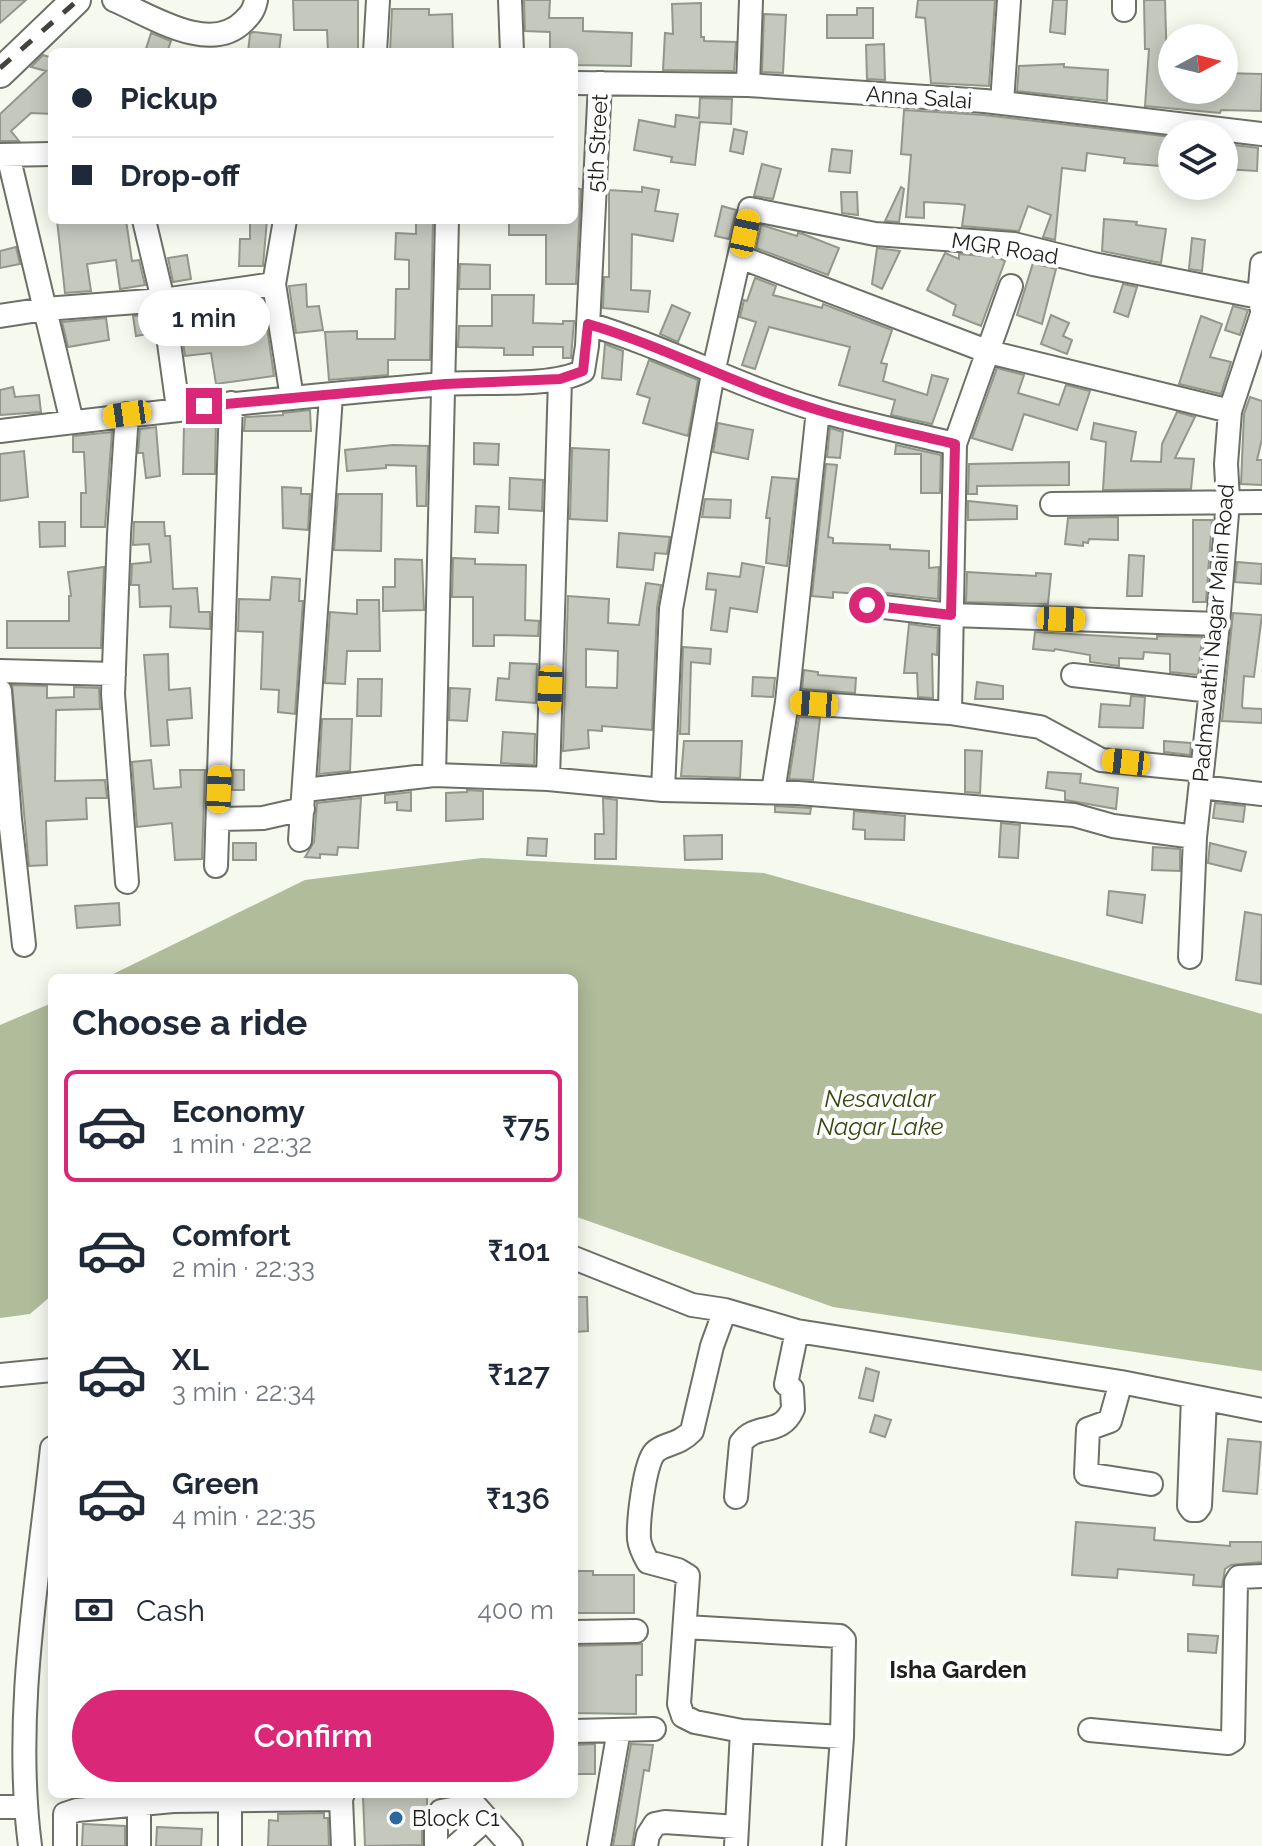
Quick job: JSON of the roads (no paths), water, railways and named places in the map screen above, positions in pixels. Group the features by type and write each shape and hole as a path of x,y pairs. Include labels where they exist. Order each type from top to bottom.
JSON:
{"main road":[{"path":"0,50 56,0"},
{"path":"0,73 76,0"}],"street":[{"path":"114,0 198,36 222,36 239,26 254,11 256,0"},
{"path":"375,48 378,0"},
{"path":"510,0 512,48"},
{"path":"748,85 751,0"},
{"path":"1002,103 1009,0"},
{"name":"Anna Salai","path":"578,83 748,85 1002,103 1262,134"},
{"name":"5th Street","path":"560,379 583,371 600,83"},
{"path":"48,154 4,155 72,422"},
{"name":"MGR Road","path":"740,257 750,209 875,234 1014,244 1261,307"},
{"path":"145,224 163,300 178,408"},
{"path":"284,224 274,284 292,398"},
{"path":"434,775 447,224"},
{"path":"663,790 671,609 713,373 740,257 989,352 1230,411"},
{"name":"Padmavathi Nagar Main Road","path":"1190,957 1195,837 1228,501 1226,464 1230,411 1261,307 1262,264"},
{"path":"0,316 45,309 163,300 274,284"},
{"path":"950,713 955,444 1011,286"},
{"path":"588,324 614,331 713,373 818,410 955,444"},
{"path":"0,431 231,403 445,384 560,379 548,779"},
{"path":"300,840 331,396"},
{"path":"216,866 231,403"},
{"path":"773,792 787,702 818,410"},
{"path":"127,414 113,694 127,882"},
{"path":"1052,504 1262,502"},
{"path":"867,605 951,615 1218,624"},
{"path":"0,671 114,674"},
{"path":"1073,675 1211,691"},
{"path":"0,691 24,945"},
{"path":"787,702 950,713 1040,727 1101,760 1262,794"},
{"path":"218,819 275,816 304,800 434,775 548,779 663,790 773,792 1074,815 1113,826 1195,837"},
{"path":"578,1260 692,1305 725,1310 797,1331 1121,1382 1262,1410"},
{"path":"725,1310 712,1346 692,1431 683,1441 661,1447 651,1455 644,1494 639,1539 642,1552 648,1562 688,1576 679,1704 683,1716 695,1722 742,1731 842,1737"},
{"path":"736,1497 741,1443 757,1430 775,1429 793,1409 792,1389 786,1384 797,1331"},
{"path":"0,1375 48,1370"},
{"path":"1121,1382 1110,1421 1088,1429 1086,1474 1151,1484"},
{"path":"15,1846 12,1807 48,1485"},
{"path":"1090,1730 1228,1743 1233,1740 1236,1582 1245,1575 1262,1576"},
{"path":"685,1627 840,1636 845,1647 834,1846"},
{"path":"578,1632 636,1631"},
{"path":"578,1731 654,1729"},
{"path":"599,1845 619,1730"},
{"path":"646,1846 655,1824 665,1822 736,1837 742,1731"},
{"path":"65,1846 64,1820 68,1812 139,1804 297,1798"},
{"path":"342,1798 343,1846"},
{"path":"467,1798 481,1823"},
{"path":"230,1801 230,1846"},
{"path":"139,1804 139,1846"},
{"path":"12,1807 30,1846"},
{"path":"436,1845 436,1821 441,1811 457,1808 511,1846"},
{"path":"456,1846 481,1823"}],"railway":[{"path":"0,68 78,0"}],"place":[{"name":"Block C1","path":"396,1818"}],"district":[{"name":"Isha Garden","path":"958,1669"}],"water label":[{"name":"Nesavalar Nagar Lake","path":"880,1112"}]}
